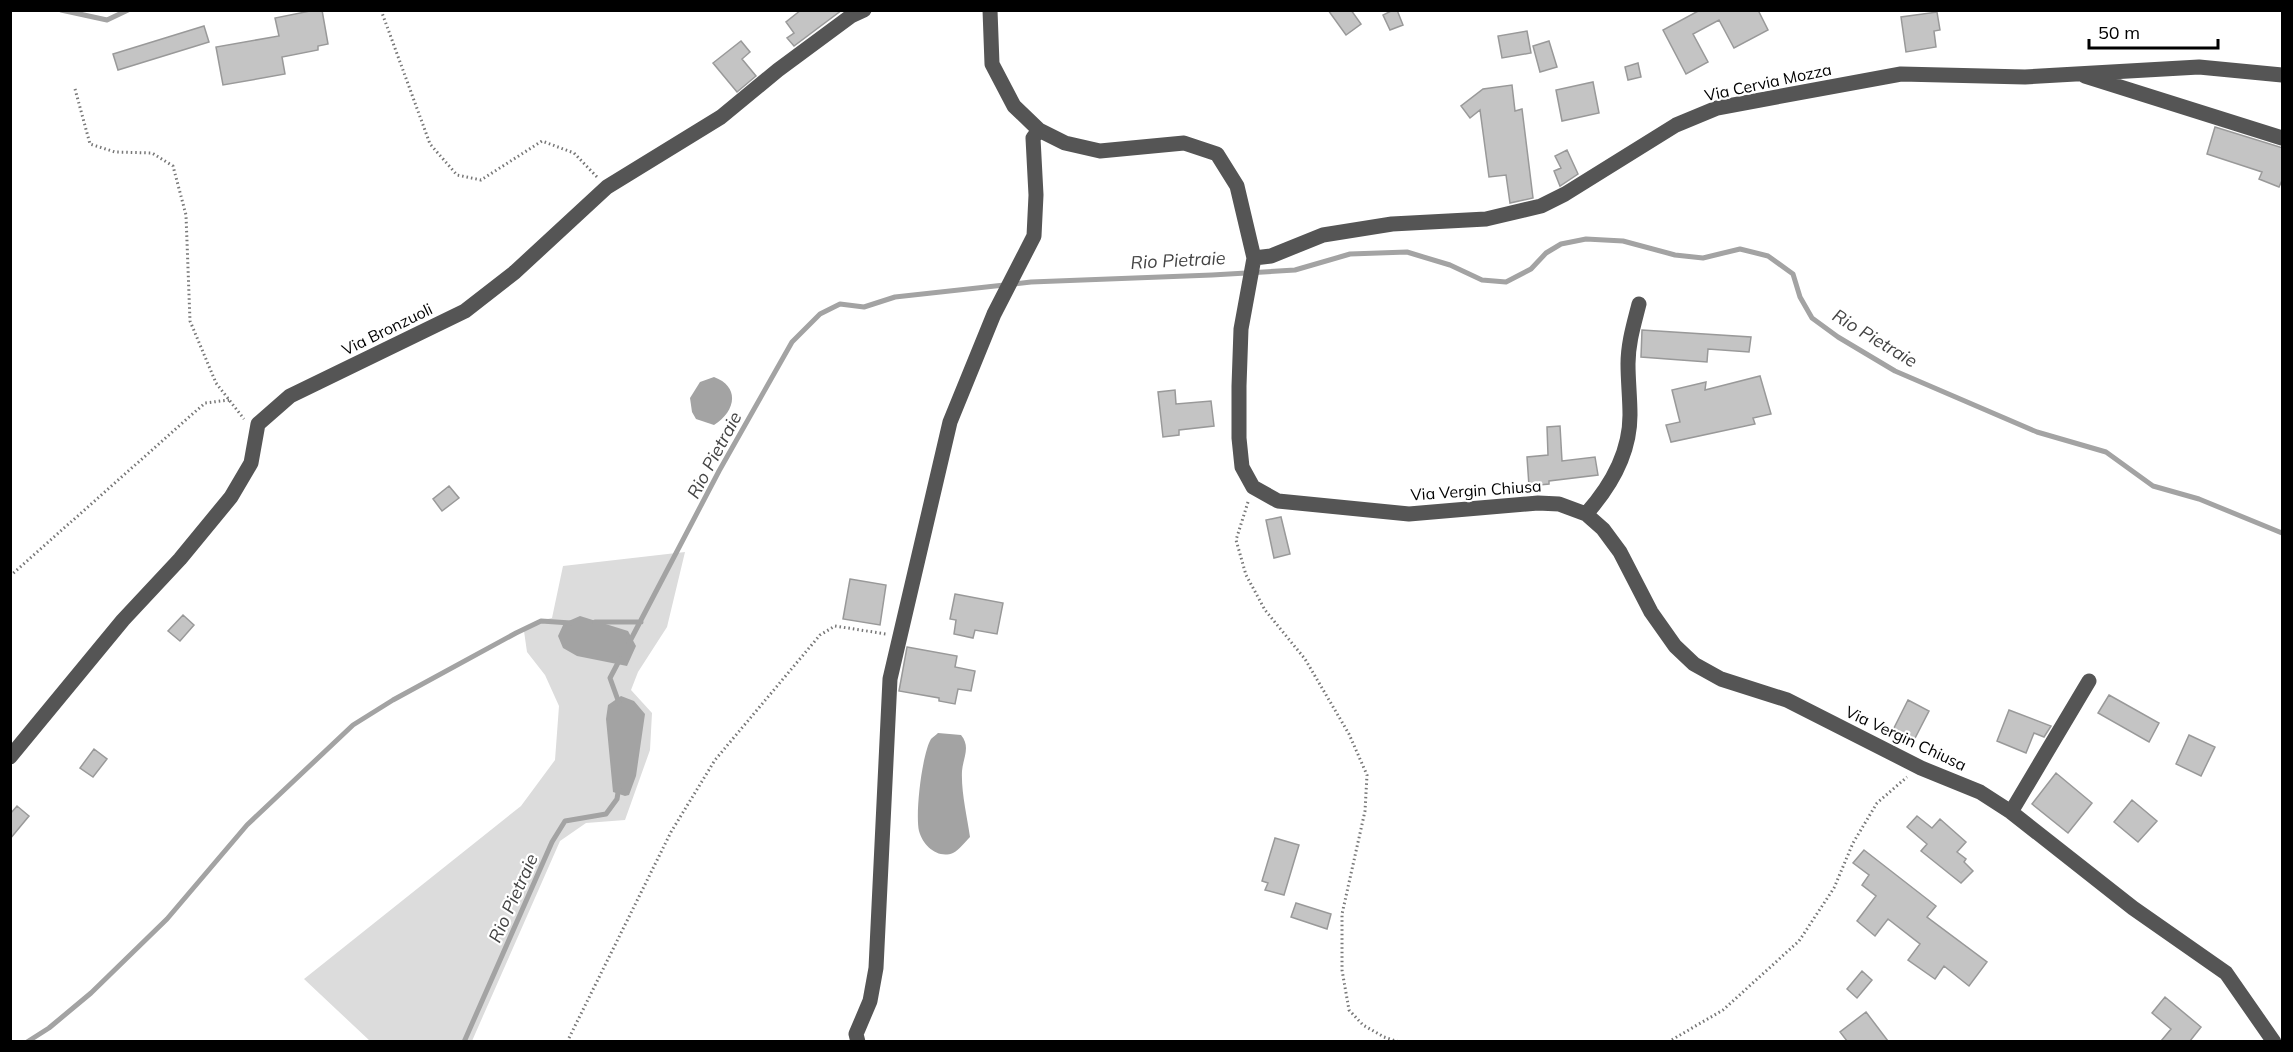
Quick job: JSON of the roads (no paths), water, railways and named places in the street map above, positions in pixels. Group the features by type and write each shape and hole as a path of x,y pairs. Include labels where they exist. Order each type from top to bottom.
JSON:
{"street":[{"name":"Via Bronzuoli","path":"10,757 123,620 180,559 231,497 251,463 258,424 290,396 465,311 515,272 607,186 720,117 778,70 851,16 864,10"},
{"path":"990,10 992,64 1014,106 1039,130 1065,143 1100,151 1184,143 1217,154 1238,186 1254,258"},
{"name":"Via Cervia Mozza","path":"1254,258 1271,256 1323,234 1392,224 1486,219 1541,206 1565,194 1676,125 1717,108 1901,74 2025,77 2199,67 2283,75"},
{"path":"2074,73 2283,138"},
{"path":"858,1041 856,1034 870,1001 876,968 890,679 950,422 994,314 1034,236 1036,195 1033,138 1039,130"},
{"name":"Via Vergin Chiusa","path":"1254,258 1241,329 1239,386 1239,438 1242,467 1253,487 1278,501 1409,514 1538,503 1559,504 1586,514 1603,529 1620,552 1651,612 1675,646 1694,664 1721,679 1787,700 1921,768 1980,792 2011,812 2133,908 2226,973 2274,1041"},
{"path":"1586,514 1604,493 1622,460 1630,417 1628,363 1630,341 1639,304"},
{"path":"2011,812 2089,681"}],"waterway":[{"path":"61,10 107,20 128,10"},
{"name":"Rio Pietraie","path":"629,643 719,471 792,342 820,314 840,304 864,307 895,297 1031,282 1295,270 1350,254 1407,252 1450,265 1482,280 1506,282 1531,269 1546,253 1561,244 1586,239 1623,241 1675,255 1703,258 1740,249 1768,256 1793,274 1800,297 1812,318 1838,337 1895,371 2037,432 2106,452 2153,486 2199,499 2282,533"},
{"path":"27,1042 49,1028 91,993 167,919 247,825 353,725 393,700 541,621 571,623"},
{"path":"595,622 641,622"},
{"name":"Rio Pietraie","path":"619,703 610,678 620,659"},
{"name":"Rio Pietraie","path":"464,1042 552,842 565,821 606,814 617,799 619,786"}]}
